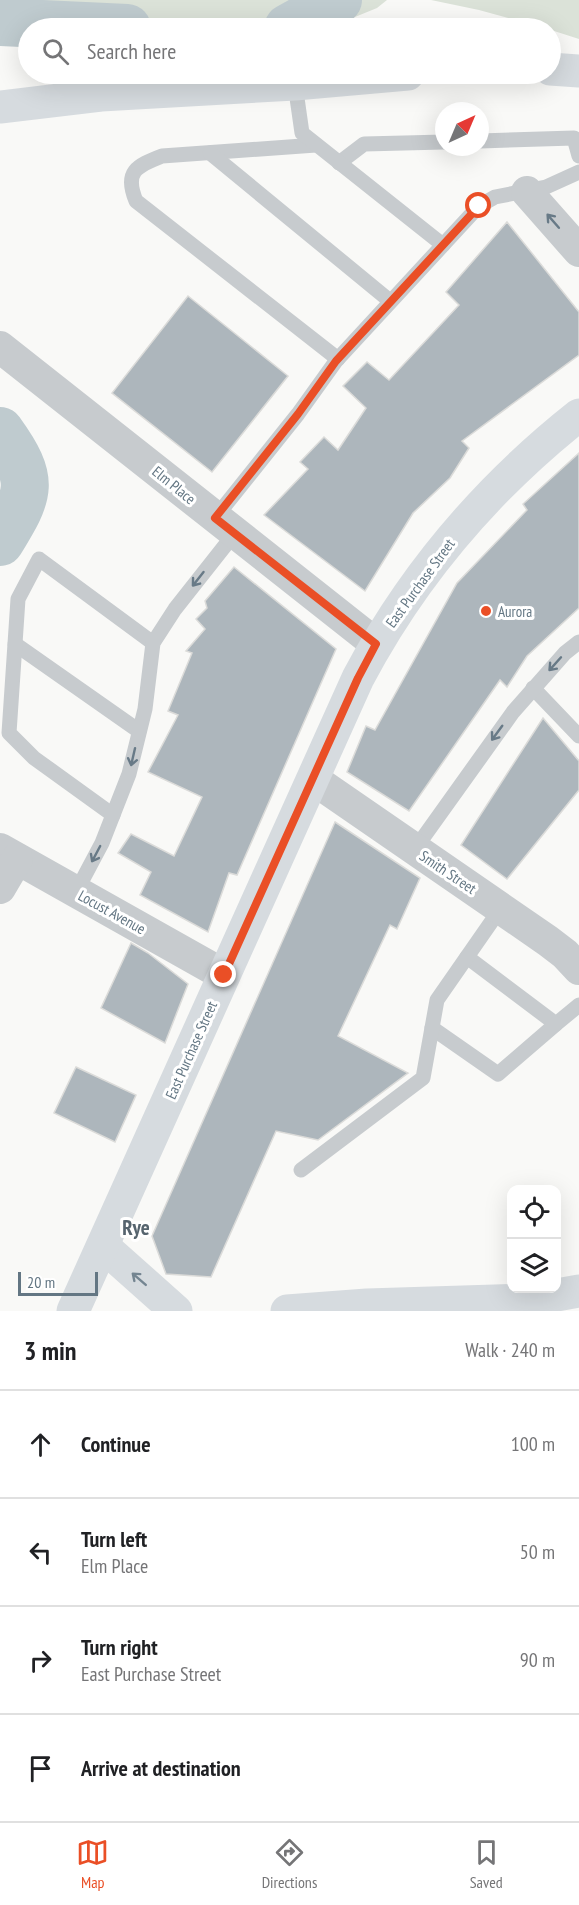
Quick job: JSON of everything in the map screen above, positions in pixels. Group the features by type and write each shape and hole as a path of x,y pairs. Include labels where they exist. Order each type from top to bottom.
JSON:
{"main road":[{"path":"561,70 579,71"},
{"path":"0,107 101,95 295,84"},
{"name":"East Purchase Street","path":"73,1311 358,678 376,644 425,572 488,497 530,456 579,415"},
{"path":"103,1246 176,1311"},
{"path":"286,1311 367,1305 529,1300 579,1291"}],"street":[{"path":"527,192 579,251"},
{"name":"Elm Place","path":"0,346 376,644"},
{"name":"Smith Street","path":"313,779 501,908 574,954"},
{"path":"0,888 8,854"},
{"name":"Locust Avenue","path":"8,854 224,975"}],"lane":[{"path":"295,84 302,134 443,245"},
{"path":"489,141 574,138 579,156"},
{"path":"339,163 364,144 435,142"},
{"path":"316,145 162,156 146,162 133,172 129,186 135,201 338,359"},
{"path":"210,153 390,301"},
{"path":"76,892 102,843 129,774 145,709 153,643 225,525 298,414 338,359 479,206 495,197 546,187 579,172"},
{"path":"113,815 34,759 9,733 18,598 39,559 153,643"},
{"path":"415,849 513,712 565,653 579,642"},
{"path":"15,644 139,731"},
{"path":"533,688 578,734"},
{"path":"301,1170 423,1078 437,1000 501,908"},
{"path":"467,957 556,1023"},
{"path":"432,1028 498,1074 579,1005"}],"shaded area":[{"path":"0,0 387,0 377,8 352,18 18,18 18,39 0,38"},
{"path":"431,0 579,0 579,39 561,33 561,18 508,18"}],"building":[{"path":"507,222 579,312 579,355 462,441 469,448 450,478 413,513 365,591 264,515 308,469 300,462 324,437 338,450 366,408 343,386 367,362 389,380 459,305 446,292"},
{"path":"188,296 288,376 212,472 112,393"},
{"path":"579,453 579,608 527,656 507,687 500,680 409,811 347,772 366,726 375,730 457,583 527,510 523,504"},
{"path":"234,567 336,649 237,875 229,873 208,932 140,895 151,872 118,853 131,834 174,856 202,797 148,772 178,715 168,711 192,653 186,651 205,629 196,619 207,608 205,601"},
{"path":"543,718 579,761 579,790 507,879 461,845"},
{"path":"335,822 420,878 397,929 390,925 338,1036 408,1073 318,1140 276,1131 211,1277 166,1274 152,1236"},
{"path":"131,943 148,953 188,984 165,1043 101,1008"},
{"path":"76,1067 136,1095 115,1142 54,1113"}],"waterway":[{"path":"306,18 338,0"},
{"path":"0,22 18,23"},
{"path":"0,431 19,463 24,475 25,487 18,511 0,542"}],"place":[{"name":"Aurora","path":"486,611"}],"district":[{"name":"Rye","path":"136,1227"}],"route":[{"path":"224,975 358,678 376,644 215,518 298,414 336,361 479,206"}]}
